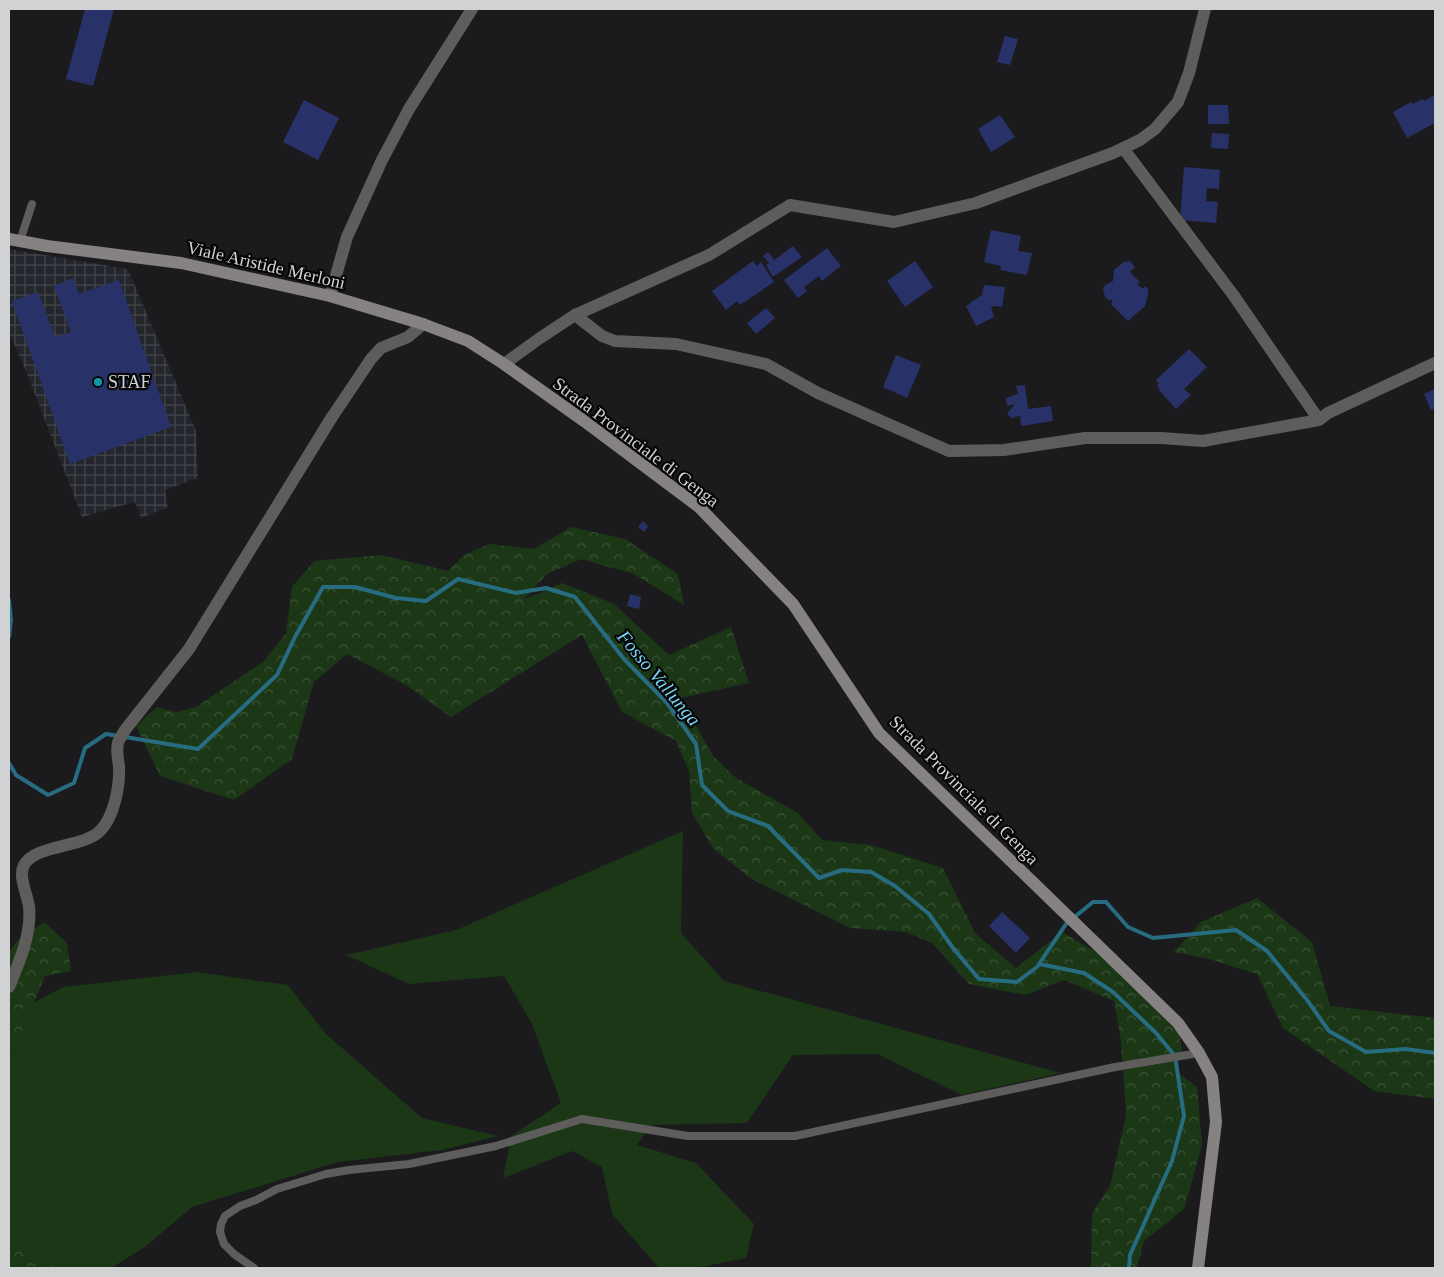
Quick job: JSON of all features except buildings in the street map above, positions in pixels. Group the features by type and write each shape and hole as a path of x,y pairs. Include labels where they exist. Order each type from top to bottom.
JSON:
{"main road":[{"name":"Viale Aristide Merloni","path":"14,240 181,263 330,296 423,324 468,341 504,364"},
{"name":"Strada Provinciale di Genga","path":"504,364 699,507 792,604 879,733 1091,940 1178,1022 1200,1053 1212,1077 1216,1122 1198,1268"}],"street":[{"path":"330,296 347,237 382,160 409,109 472,9"},
{"path":"504,364 576,315 708,255 790,205 894,222 976,203 1123,148 1155,129 1178,102 1190,73 1205,9"},
{"path":"1123,148 1234,296 1319,420"},
{"path":"576,315 602,336 615,341 676,344 766,364 818,393 949,451 1004,450 1085,438 1161,438 1203,441 1319,420 1328,413 1435,363"},
{"path":"9,987 23,949 29,918 29,907 22,872 24,864 43,852 88,839 99,832 106,824 112,811 117,791 119,768 118,743 125,730 188,649 332,417 371,359 381,348 408,337 423,324"}],"lane":[{"path":"14,240 32,204"},
{"path":"254,1268 234,1254 224,1244 220,1232 225,1216 240,1206 277,1189 326,1174 408,1164 496,1146 582,1120 688,1136 795,1136 1115,1067 1178,1055 1200,1053"}],"shaded area":[{"path":"9,249 128,269 196,431 198,478 165,490 168,507 141,518 135,502 82,517 28,376 9,332"}],"green space":[{"path":"571,527 625,539 678,574 684,605 634,574 581,559 547,574 523,600 562,583 614,604 669,655 731,627 749,683 680,698 713,756 736,778 798,813 822,840 871,845 943,868 975,933 1016,968 1062,932 1103,956 1178,1029 1182,1049 1175,1070 1197,1087 1202,1145 1184,1209 1144,1241 1137,1268 1091,1268 1092,1213 1110,1186 1126,1116 1121,1041 1114,1001 1064,980 1025,995 969,984 932,943 906,932 850,928 750,878 713,848 692,813 689,771 676,741 622,712 582,635 451,717 406,685 347,654 314,682 292,759 234,800 160,776 136,726 157,707 176,712 196,707 264,661 286,633 292,587 314,561 381,555 448,571 464,555 489,544 534,549"},
{"path":"683,831 681,933 724,981 1061,1073 962,1095 877,1054 793,1055 747,1123 651,1125 637,1145 696,1163 754,1224 746,1258 696,1268 659,1268 612,1214 602,1167 572,1151 503,1178 511,1136 561,1103 532,1024 504,976 409,984 346,955 456,930"},
{"path":"1257,898 1312,942 1330,1006 1435,1018 1435,1099 1374,1091 1283,1028 1257,974 1209,959 1174,952 1201,922"},
{"path":"44,922 67,943 71,971 45,976 9,1062 9,952 17,941"},
{"path":"197,972 288,985 326,1034 422,1118 498,1136 442,1150 338,1162 192,1207 145,1247 111,1268 57,1268 22,1245 9,1244 9,1062 33,1003 63,987"},
{"path":"9,1244 22,1245 57,1268 9,1268"}],"waterway":[{"name":"Fosso Vallunga","path":"125,737 198,749 277,675 295,637 323,587 355,587 396,598 426,601 458,579 516,593 546,588 575,597 624,659 667,703 696,744 702,785 728,811 768,826 819,878 842,870 871,872 895,886 929,914 953,948 979,979 1017,982 1037,967 1066,924 1093,902 1106,902 1128,927 1153,938 1236,930 1267,951 1307,1000 1329,1031 1366,1052 1406,1049 1435,1053"},
{"name":"Fosso Vallunga","path":"9,600 11,620 9,637"},
{"name":"Fosso Vallunga","path":"9,763 16,775 48,795 74,783 85,748 106,734 118,736"},
{"path":"1039,964 1084,973 1113,992 1156,1033 1175,1056 1184,1116 1172,1161 1130,1255 1129,1268"}],"place":[{"name":"STAF","path":"98,382"}]}
